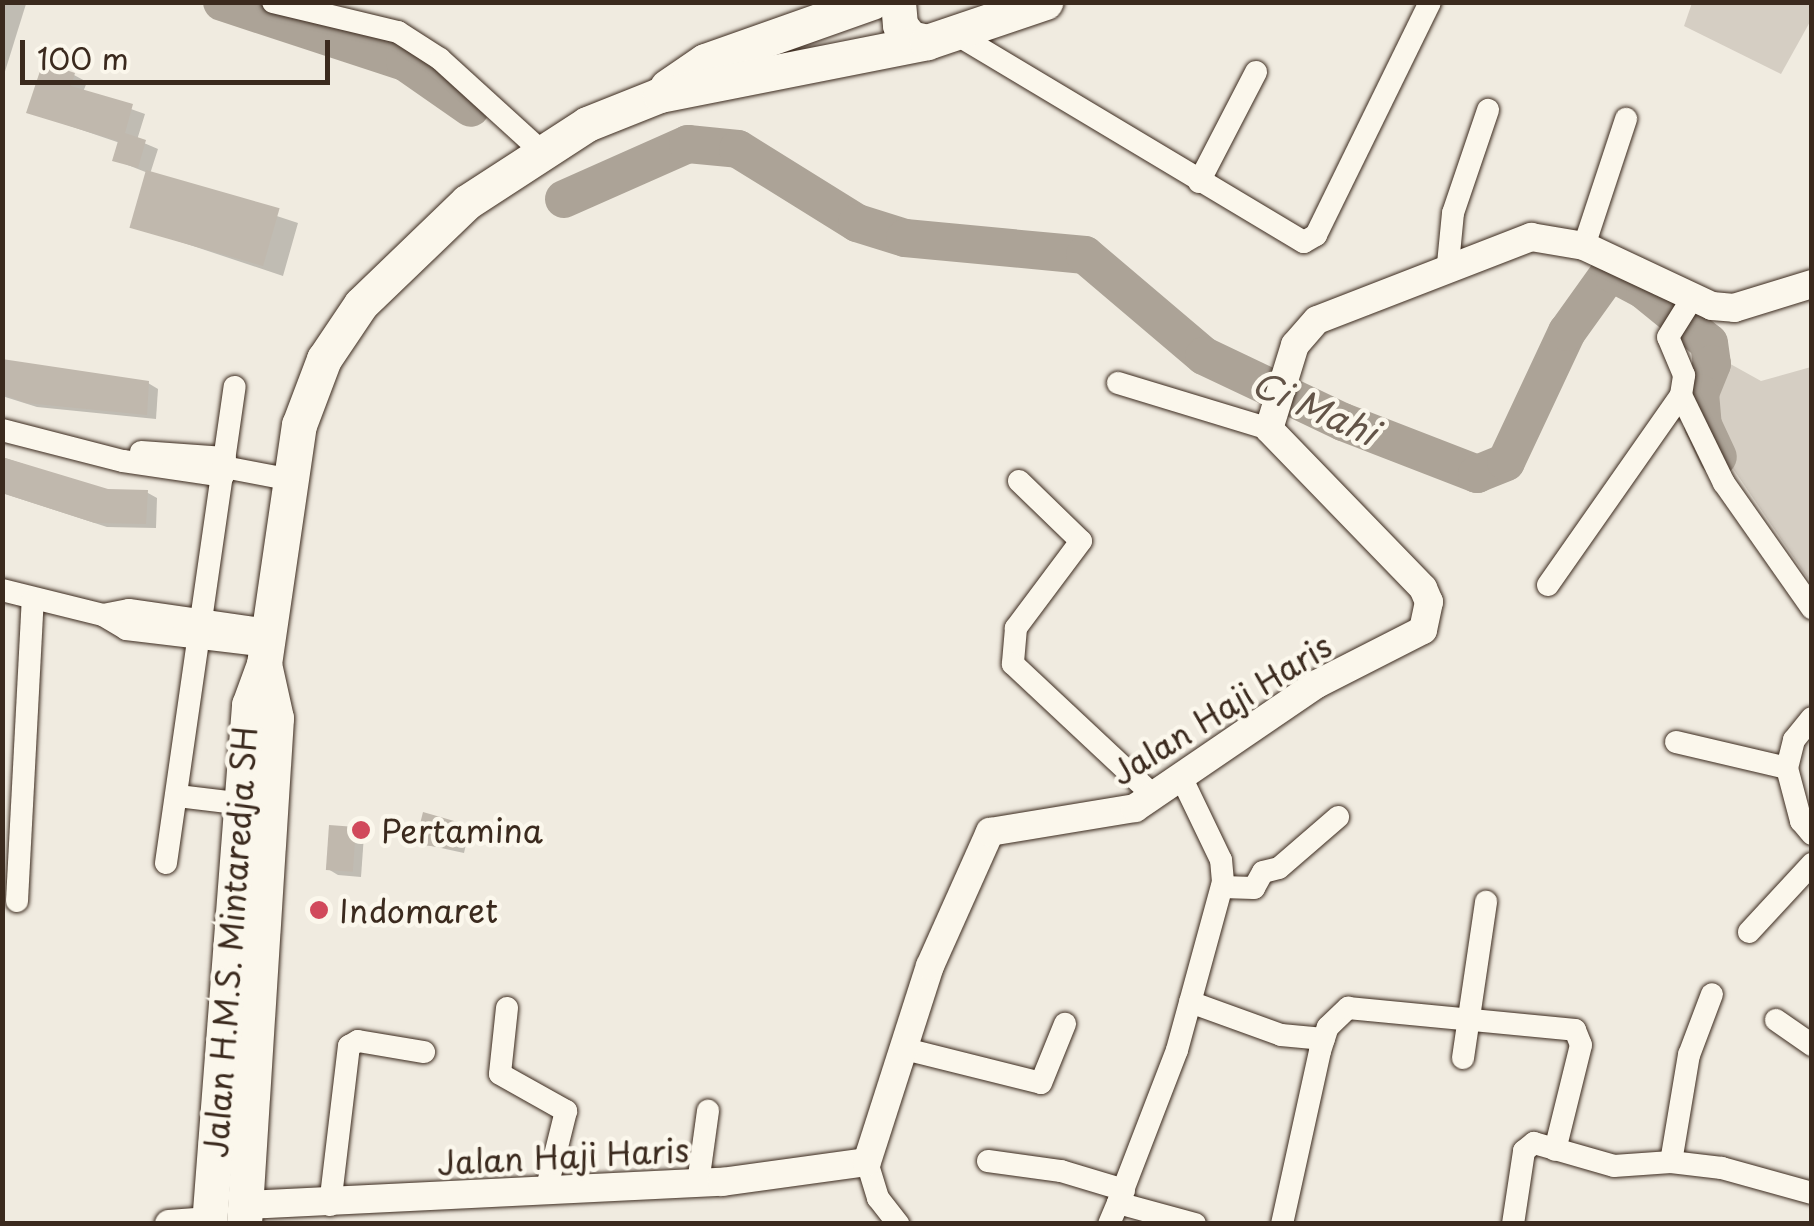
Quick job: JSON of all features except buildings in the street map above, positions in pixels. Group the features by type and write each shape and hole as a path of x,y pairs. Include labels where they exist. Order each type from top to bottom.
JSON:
{"main road":[{"name":"Jalan H.M.S. Mintaredja SH","path":"660,95 680,73 705,61 872,2"},
{"path":"898,2 900,26 910,38 942,38"},
{"name":"Jalan H.M.S. Mintaredja SH","path":"220,1219 255,805 276,718 266,647 287,479 324,359 361,304 467,202 542,151 660,95 942,38 1045,2"}],"street":[{"path":"273,2 398,32 440,59 542,151"},
{"path":"942,38 1295,240 1310,240 1430,2"},
{"path":"1199,182 1256,72"},
{"path":"1448,264 1453,213 1488,110"},
{"path":"1584,246 1626,118"},
{"path":"1118,383 1272,421 1295,345 1317,320 1448,264 1530,237 1584,246 1689,303 1734,308 1812,284"},
{"path":"1548,585 1681,395 1684,375 1669,344 1671,329 1689,303"},
{"path":"166,863 203,630 235,387"},
{"path":"1681,395 1724,483 1812,608"},
{"name":"Jalan Haji Haris","path":"220,1219 330,1205 698,1184 867,1162 901,1048 978,847 990,832 1125,813 1318,684 1415,638 1428,620 1423,588 1272,421"},
{"path":"2,430 102,455 224,467 287,479"},
{"path":"1019,481 1082,541 1016,628 1013,664 1153,795"},
{"path":"2,590 104,615 129,610 266,647"},
{"path":"17,900 33,599"},
{"path":"1812,718 1794,740 1787,768 1801,821 1812,834"},
{"path":"1676,742 1787,768"},
{"path":"1117,1206 1190,1002 1222,886 1221,860 1181,777"},
{"path":"178,796 255,805"},
{"path":"1222,886 1254,888 1263,872 1279,868 1338,817"},
{"path":"1749,932 1812,864"},
{"path":"1463,1058 1486,902"},
{"path":"1672,1162 1689,1056 1712,994"},
{"path":"1190,1002 1281,1035 1324,1039"},
{"path":"507,1008 500,1074 566,1111 546,1190"},
{"path":"1282,1224 1324,1039 1348,1008 1566,1026 1580,1036 1555,1150"},
{"path":"1776,1020 1812,1044"},
{"path":"901,1048 1041,1083 1065,1024"},
{"path":"330,1205 350,1046 424,1052"},
{"path":"698,1184 708,1112"},
{"path":"1513,1224 1524,1151 1534,1144 1614,1166 1672,1162 1812,1192"},
{"path":"988,1161 1061,1171 1117,1206 1195,1224"},
{"path":"867,1162 893,1223"}],"shaded area":[{"path":"1692,3 1811,3 1811,20 1781,74 1684,26"},
{"path":"1725,361 1761,381 1811,367 1811,583 1725,457 1709,403 1709,383"}],"waterway":[{"name":"Ci Mahi","path":"222,2 405,62 471,108"},
{"name":"Ci Mahi","path":"564,199 688,144 738,149 857,223 905,238 1085,255 1204,356 1343,422 1477,474 1506,462 1567,332 1610,272 1645,291 1709,343 1712,364 1700,393 1703,425 1718,457"}],"place":[{"name":"Pertamina","path":"361,830"},
{"name":"Indomaret","path":"319,910"}]}
